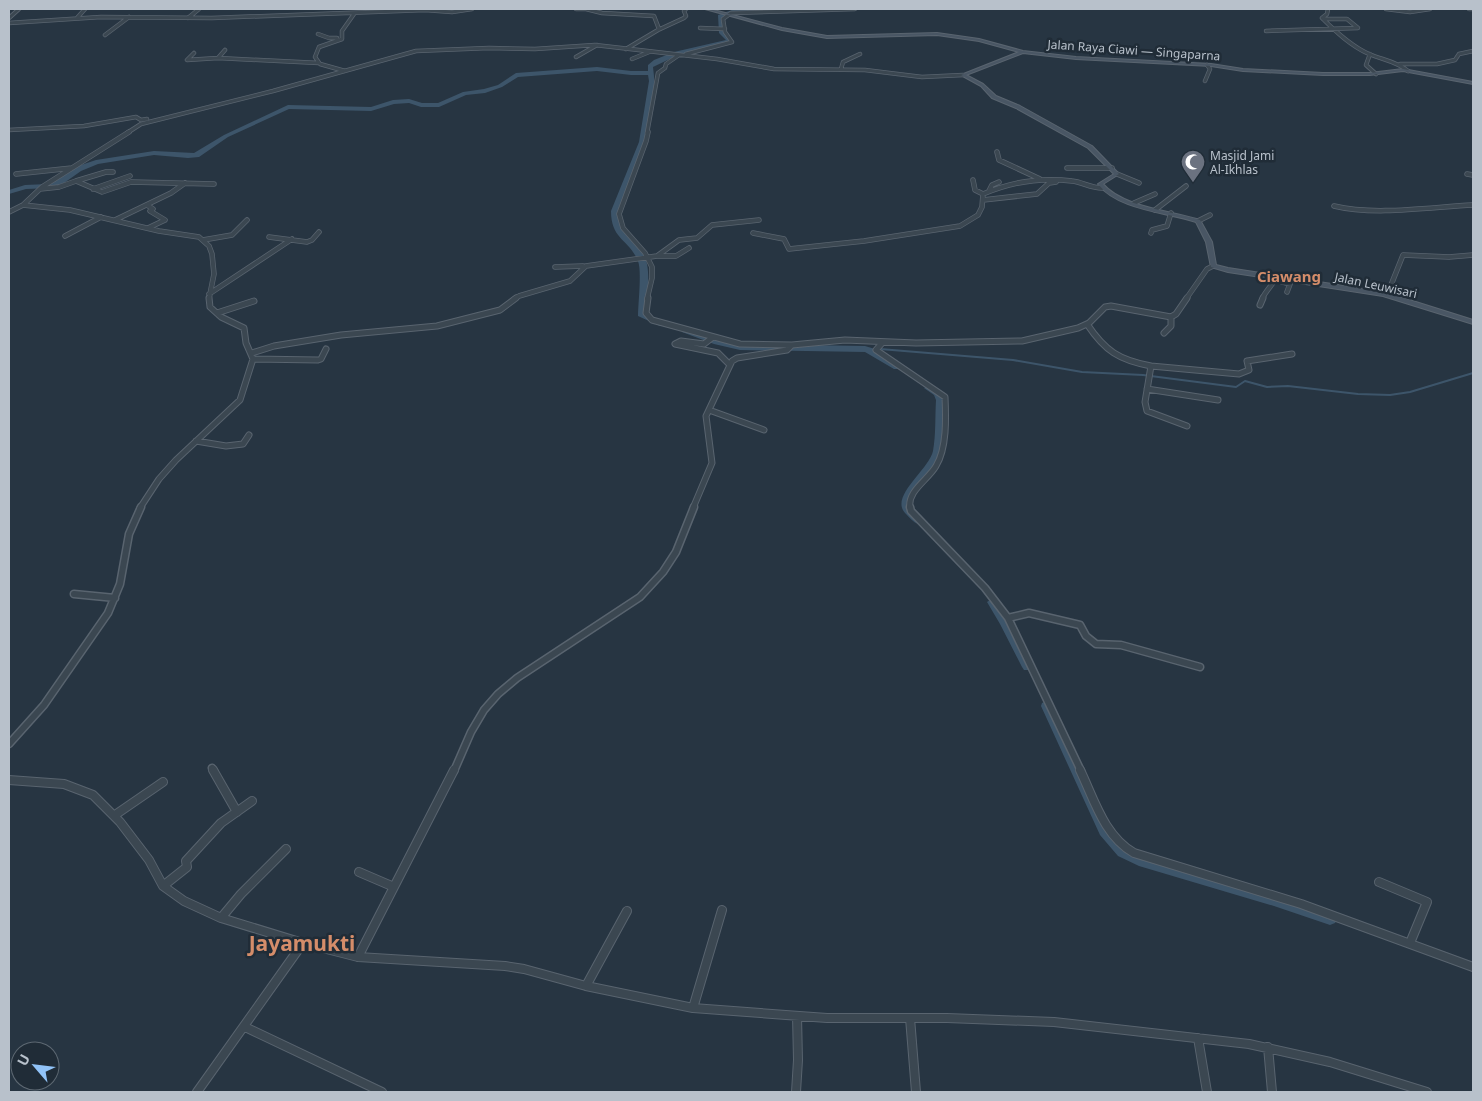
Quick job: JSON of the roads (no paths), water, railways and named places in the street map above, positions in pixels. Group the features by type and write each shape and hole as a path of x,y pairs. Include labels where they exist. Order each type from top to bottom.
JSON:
{"main road":[{"name":"Jalan Raya Ciawi — Singaparna","path":"707,9 819,36 844,38 902,34 938,34 979,40 1023,52 1084,59 1163,64 1207,64 1243,70 1323,74 1376,74 1408,71 1473,83"},
{"path":"962,75 1023,52"},
{"path":"962,75 982,85 997,99 1018,107 1090,147 1117,174 1101,183 1102,188 1134,203 1198,221 1209,242 1213,266"},
{"name":"Jalan Leuwisari","path":"1213,266 1387,295 1473,322"}],"street":[{"path":"9,18 19,9"},
{"path":"76,19 85,9"},
{"path":"188,18 199,9"},
{"path":"312,15 316,9"},
{"path":"381,14 385,9"},
{"path":"9,23 76,19 381,14 425,10 452,12 472,9"},
{"path":"576,9 608,13 650,14 654,16 657,27 660,29"},
{"path":"626,49 660,29 684,18 686,16 684,11 686,9"},
{"path":"722,29 723,19 726,14 739,12 855,9"},
{"path":"1323,19 1328,9"},
{"path":"1386,9 1411,12 1430,9"},
{"path":"342,38 342,31 354,14"},
{"path":"105,35 129,18"},
{"path":"1266,32 1358,27 1348,19 1323,19"},
{"path":"1323,19 1344,39 1370,54 1396,59 1408,71"},
{"path":"700,28 722,29 732,42 678,55 658,73 646,141 619,214 622,226 648,258 652,271 646,309 647,316 652,320 712,339 740,344 791,347"},
{"path":"318,34 329,38 342,38"},
{"path":"319,63 315,57 319,47 342,38"},
{"path":"576,57 597,45"},
{"path":"9,212 23,205 47,184 138,126 160,118 273,91 398,54 424,50 535,49 597,45 717,59 774,70 865,70 922,77 962,75"},
{"path":"218,58 225,50"},
{"path":"1400,64 1428,64 1453,61 1459,54 1473,51"},
{"path":"632,59 649,52"},
{"path":"194,53 187,60 218,58 319,63 345,70"},
{"path":"841,69 843,62 860,54"},
{"path":"1370,54 1366,65 1376,74"},
{"path":"1428,64 1431,58"},
{"path":"1205,81 1210,69 1207,64"},
{"path":"9,130 84,126 136,117 141,120 160,118"},
{"path":"997,152 998,159 1041,179"},
{"path":"16,174 74,168"},
{"path":"1067,168 1112,168"},
{"path":"41,188 59,187 106,172 112,172"},
{"path":"1117,174 1139,183"},
{"path":"1467,174 1473,175"},
{"path":"93,189 130,176"},
{"path":"983,194 999,188 1041,179 1067,180 1077,182 1092,189 1102,188"},
{"path":"973,180 975,190 983,194"},
{"path":"983,200 1037,194 1049,183 1067,180"},
{"path":"76,181 103,192 131,182 214,184"},
{"path":"989,191 992,185 999,182"},
{"path":"115,220 147,205 185,183"},
{"path":"1155,210 1186,186"},
{"path":"753,233 784,239 789,249 962,226 976,218 983,204 983,194"},
{"path":"1134,203 1155,194"},
{"path":"9,744 44,705 108,612 120,584 129,534 139,510 167,469 240,400 252,356 246,343 244,328 210,307 209,294 214,278 213,262 209,246 203,240 196,236 148,228 70,210 23,205"},
{"path":"147,205 153,209 150,211 153,214 165,220 148,228"},
{"path":"1334,206 1352,210 1379,210 1473,205"},
{"path":"1150,233 1151,230 1167,226 1172,214"},
{"path":"1198,221 1210,215"},
{"path":"65,236 101,217"},
{"path":"203,240 226,237 237,231 247,220"},
{"path":"657,256 679,240 698,238 712,225 758,220"},
{"path":"270,237 310,241 319,232"},
{"path":"209,294 292,239"},
{"path":"556,267 586,266 657,256 676,256 689,248"},
{"path":"1387,295 1403,255 1449,257 1473,254"},
{"path":"252,356 274,346 341,335 437,326 467,319 500,310 519,296 570,281 580,269 586,266"},
{"path":"358,957 450,780 478,719 490,702 517,678 640,597 663,572 676,552 687,528 699,491 712,463 706,420 729,364 737,358 791,347 845,340 883,342 1022,342 1087,324 1105,308 1111,306 1171,317 1176,314 1207,269 1213,266"},
{"path":"1260,305 1265,292 1276,278 1290,284 1287,292"},
{"path":"217,313 254,301"},
{"path":"1164,333 1171,326 1171,317"},
{"path":"1087,324 1100,343 1113,355 1124,360 1151,366 1240,374 1248,371 1246,363 1248,361 1292,354"},
{"path":"712,339 702,344 683,341 675,344 718,353 729,364"},
{"path":"883,342 876,350 938,390 944,397 940,459 934,470 910,499 911,511 985,588 1008,618 1108,831 1122,845 1139,855 1301,904 1473,967"},
{"path":"252,356 318,360 326,349"},
{"path":"1151,366 1145,402 1148,411 1187,426"},
{"path":"1147,389 1218,400"},
{"path":"709,410 764,430"},
{"path":"196,441 233,446 243,444 249,435"},
{"path":"74,594 115,598"},
{"path":"1008,618 1029,613 1069,621 1080,625 1086,636 1096,644 1120,645 1200,667"},
{"path":"212,768 237,812"},
{"path":"9,780 73,787 93,796 115,815 149,860 163,886 184,901 221,918 304,944 358,957 505,966 524,969 586,986 693,1008 797,1016 1054,1022 1198,1038 1268,1047 1348,1067 1428,1092"},
{"path":"115,815 164,782"},
{"path":"163,886 187,866 186,861 216,828 252,801"},
{"path":"221,918 241,894 286,849"},
{"path":"359,872 394,887"},
{"path":"1379,882 1427,902 1410,943"},
{"path":"693,1008 722,910"},
{"path":"586,986 627,911"},
{"path":"197,1092 304,944"},
{"path":"796,1092 798,1060 797,1016"},
{"path":"910,1018 916,1092"},
{"path":"245,1027 382,1092"},
{"path":"1198,1038 1207,1092"},
{"path":"1268,1047 1272,1092"}],"waterway":[{"path":"651,72 650,66 665,57 730,41 722,33 721,15 737,10 793,9"},
{"path":"9,192 25,187 49,186 61,181 78,169 96,162 154,153 196,155 226,136 288,107 371,109 393,102 409,101 421,105 439,105 465,93 485,91 500,86 516,75 597,69 638,74 651,72"},
{"path":"651,72 652,81 642,142 615,211 615,222 619,232 636,250 643,263 642,316 663,324"},
{"path":"685,330 717,342 740,347 865,349 872,351 897,367"},
{"path":"880,349 1013,360 1082,372 1143,375 1236,387 1245,381 1267,387 1288,386 1358,394 1390,395 1410,392 1473,373"},
{"path":"918,520 906,508 906,501 909,494 931,466 938,451 941,400 938,393 929,388"},
{"path":"993,602 1028,667"},
{"path":"1047,706 1105,831 1123,852 1139,860 1274,899 1330,918"}],"place":[{"name":"Masjid Jami Al-Ikhlas","path":"1193,183"}],"district":[{"name":"Ciawang","path":"1289,276"},
{"name":"Jayamukti","path":"302,943"}]}
